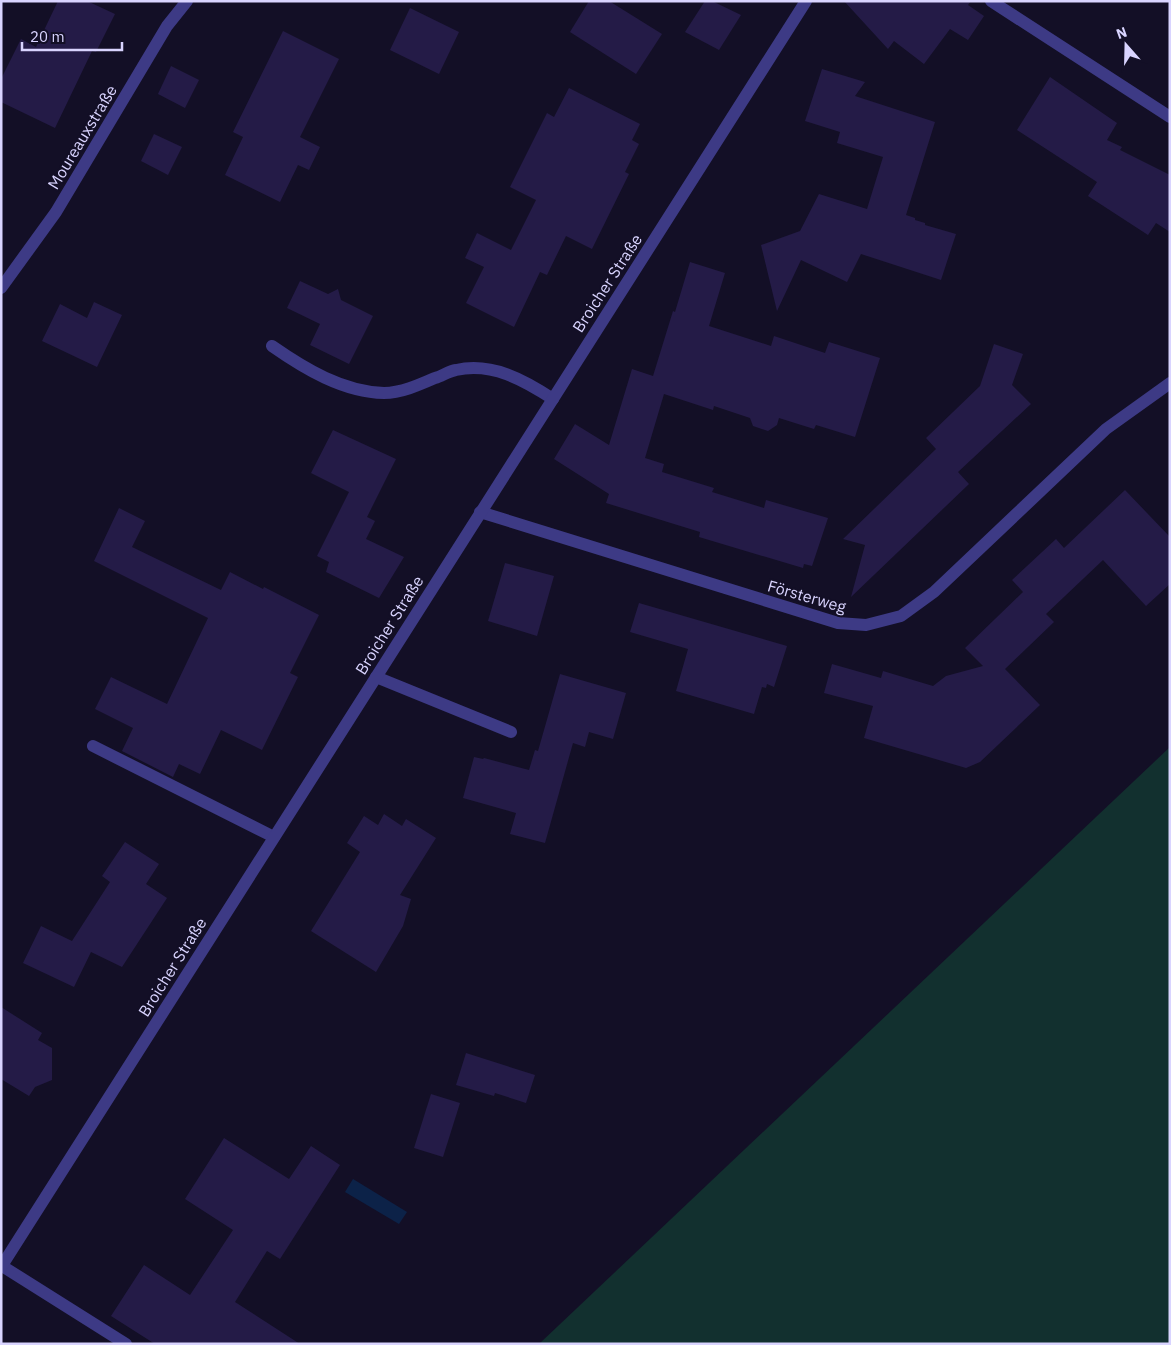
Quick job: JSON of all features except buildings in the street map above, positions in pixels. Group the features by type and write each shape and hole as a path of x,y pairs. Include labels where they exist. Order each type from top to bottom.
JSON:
{"street":[{"name":"Moureauxstraße","path":"1,288 56,212 167,26 188,1"},
{"name":"Broicher Straße","path":"2,1266 806,1"},
{"path":"991,1 1170,117"},
{"path":"272,346 293,361 343,386 384,393 413,387 456,370 478,368 503,372 531,384 553,399"},
{"name":"Försterweg","path":"480,512 838,624 866,625 901,616 934,592 1106,429 1170,383"},
{"path":"376,677 511,732"},
{"path":"93,746 274,837"},
{"path":"2,1266 126,1344"}],"green space":[{"path":"1170,747 1170,1344 539,1344"}],"water":[{"path":"353,1179 407,1212 399,1224 345,1192"}]}
